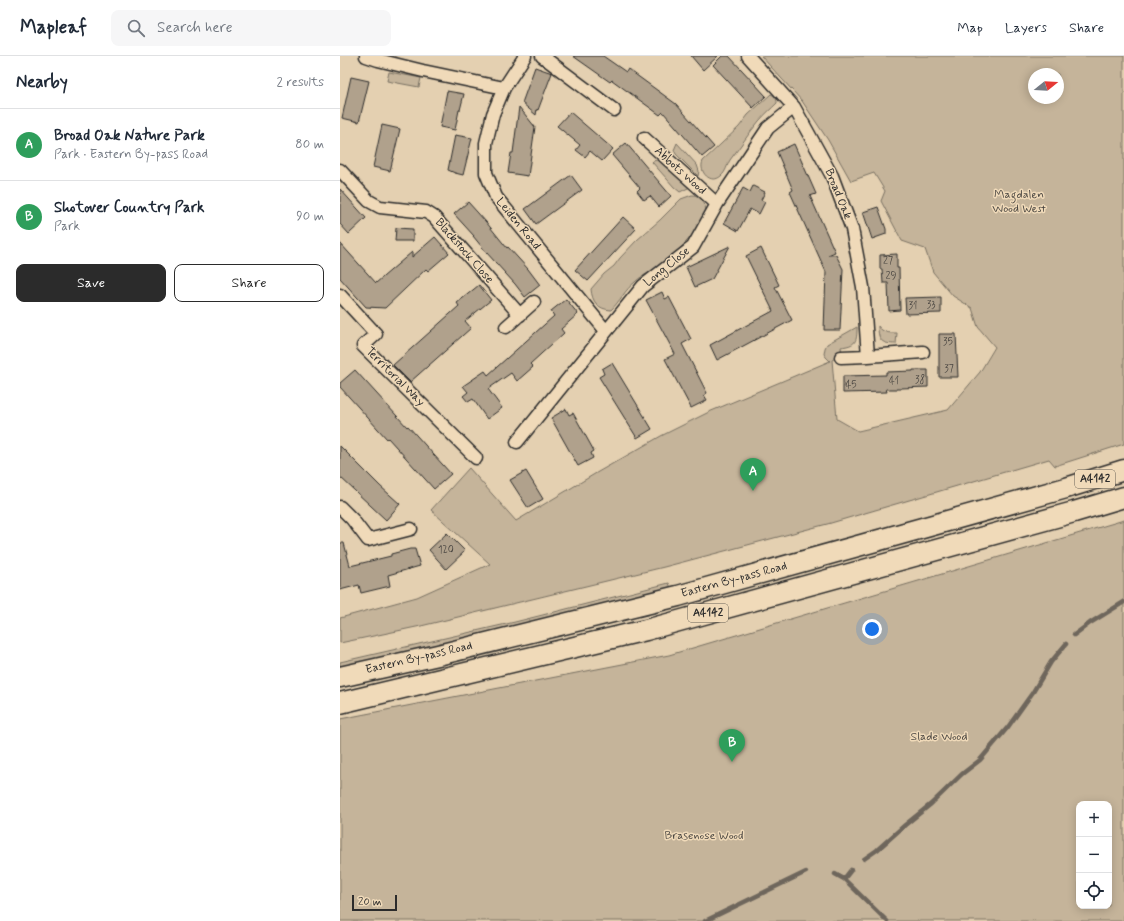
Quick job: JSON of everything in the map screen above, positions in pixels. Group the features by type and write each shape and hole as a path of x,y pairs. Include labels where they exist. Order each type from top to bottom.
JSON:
{"highway":[{"name":"Eastern By-pass Road","path":"340,677 438,655 678,596 1066,488 1124,470"},
{"name":"Eastern By-pass Road","path":"340,703 646,630 1124,497"}],"street":[{"path":"366,56 504,88"},
{"name":"Leiden Road","path":"525,56 504,88 493,114 486,143 486,173 496,197 606,331"},
{"path":"542,56 614,110"},
{"name":"Broad Oak","path":"748,56 794,106 832,176 852,229 863,287 868,356"},
{"name":"Long Close","path":"517,442 643,286 693,247 716,204 768,128 794,106"},
{"name":"Abbots Wood","path":"644,138 716,204"},
{"name":"Blackstock Close","path":"340,170 369,201 380,207 426,212 434,217 520,314"},
{"name":"Territorial Way","path":"340,295 376,334 363,346 476,458"},
{"path":"506,326 534,302"},
{"path":"841,357 924,352"},
{"path":"340,507 352,519 368,540 411,529"}],"green space":[{"name":"Magdalen Wood West","path":"761,56 1124,56 1124,444 1055,466 1049,459 831,523 664,567 421,626 340,643 340,618 417,597 490,564 431,510 469,468 516,521 661,436 709,412 830,361 824,354 827,344 857,327 855,342 853,344 841,347 842,354 832,360 837,419 858,431 948,410 980,372 995,347 978,327 972,308 953,296 933,272 925,249 902,241 881,201 885,191 874,173 851,181 828,140 802,101"},
{"path":"389,72 421,78 419,87 387,81"},
{"path":"771,94 776,98 777,103 761,118 730,160 723,174 713,179 706,176 702,169 703,161"},
{"path":"677,143 697,165 699,171 698,176 676,154 674,150"},
{"path":"661,159 690,187 680,192 674,187 652,162"},
{"path":"692,195 702,199 705,210 700,223 689,239 653,271 641,277 631,285 611,310 596,304 591,289 604,274 614,266 637,240 681,199"},
{"path":"878,326 889,333 897,333 896,344 882,341 879,335"},
{"path":"1124,520 1124,921 340,921 340,719 669,655"},
{"path":"669,583 671,588 458,641 340,668 340,662 515,622"}],"building":[{"path":"573,56 603,56 626,72 628,69 676,104 714,147 702,157 663,112 660,115 612,80 610,82"},
{"path":"691,56 718,56 703,70"},
{"path":"722,56 729,56 766,96 753,108 713,65"},
{"path":"535,67 552,73 538,110 537,109 536,115 522,103"},
{"path":"351,77 369,81 359,122 342,118"},
{"path":"447,91 464,94 455,130 440,127"},
{"path":"519,107 535,127 528,176 508,173 511,153 513,153"},
{"path":"570,112 613,149 602,161 590,151 585,157 576,150 580,145 557,126"},
{"path":"382,125 400,129 390,171 373,167"},
{"path":"455,135 472,138 463,175 448,170"},
{"path":"626,143 671,196 659,207 650,196 644,200 637,191 640,188 612,155"},
{"path":"794,144 816,194 810,196 835,252 828,255 836,255 843,269 840,330 824,330 826,272 790,192 793,190 777,152"},
{"path":"571,175 582,190 536,224 525,209"},
{"path":"753,186 765,192 761,200 765,202 759,214 750,209 738,231 724,223 743,188 750,192"},
{"path":"340,189 366,218 349,234 340,224"},
{"path":"468,202 507,248 508,247 528,269 540,285 525,297 454,214"},
{"path":"878,207 886,229 886,234 872,239 863,212"},
{"path":"623,217 636,229 588,281 575,270"},
{"path":"396,228 413,229 413,241 395,241"},
{"path":"435,237 449,253 428,271 426,269 385,308 366,307 340,278 340,243 376,283 412,252 412,257"},
{"path":"730,246 712,279 695,287 686,267"},
{"path":"761,248 779,285 775,287 792,320 717,360 710,345 773,311 746,256"},
{"path":"897,254 897,268 899,268 900,310 889,311 888,283 883,283 882,269 880,269 880,255"},
{"path":"479,285 491,300 465,321 471,328 410,382 393,365 459,306 457,303"},
{"path":"662,292 665,299 669,297 691,339 682,344 707,393 704,395 707,400 691,408 665,359 675,354 646,300"},
{"path":"941,297 941,313 906,314 905,298"},
{"path":"566,299 578,314 561,329 564,333 530,364 533,367 517,381 511,373 488,389 502,408 487,419 473,399 468,402 463,396 468,392 463,386 485,371 488,375 554,316 551,311"},
{"path":"939,334 956,334 958,377 939,377"},
{"path":"612,363 652,429 637,438 599,377 604,374 602,369"},
{"path":"355,370 451,474 434,489 340,387 340,383"},
{"path":"928,370 928,387 886,389 887,392 843,393 843,376 886,375 886,372"},
{"path":"566,409 569,415 573,413 594,451 591,453 593,458 578,466 551,418"},
{"path":"340,446 400,504 386,520 340,477"},
{"path":"526,471 543,499 528,508 510,480"},
{"path":"447,533 465,551 446,569 429,550"},
{"path":"340,543 344,543 350,566 391,556 391,554 410,549 415,549 420,566 388,575 390,586 361,593 359,585 340,590"}],"waterway":[{"path":"1074,635 1090,623 1124,602"},
{"path":"864,859 877,850 931,804 962,774 980,760 1008,727 1033,692 1051,662 1066,644"},
{"path":"844,879 851,870"},
{"path":"705,921 806,872"},
{"path":"835,874 844,879 887,921"}],"place":[{"name":"Broad Oak Nature Park","path":"753,491"},
{"name":"Shotover Country Park","path":"732,762"}],"park label":[{"name":"Slade Wood","path":"939,737"},
{"name":"Brasenose Wood","path":"704,836"}]}
